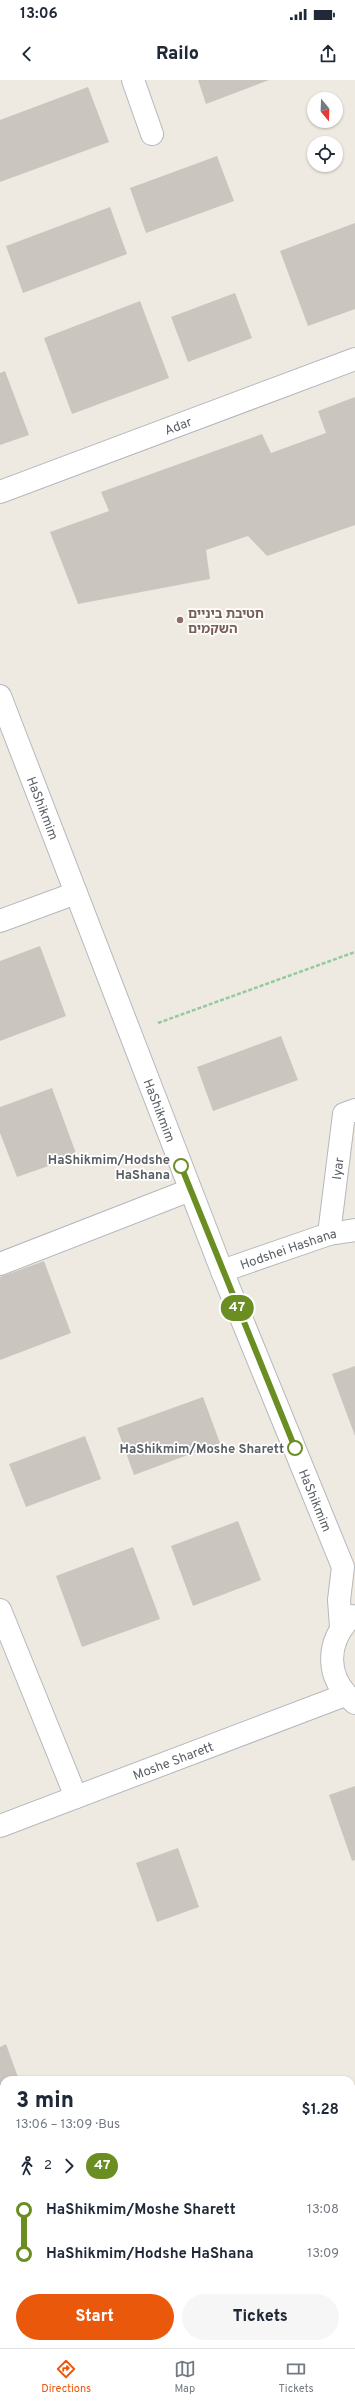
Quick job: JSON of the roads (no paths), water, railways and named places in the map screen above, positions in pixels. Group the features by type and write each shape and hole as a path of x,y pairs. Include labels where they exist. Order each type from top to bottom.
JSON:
{"street":[{"path":"133,80 152,134"},
{"name":"Adar","path":"0,492 355,359"},
{"name":"HaShikmim","path":"0,696 222,1271 349,1571 339,1600 348,1620"},
{"path":"0,921 76,892"},
{"name":"Iyar","path":"329,1234 344,1114 355,1110"},
{"path":"0,1264 190,1190"},
{"name":"Hodshei Hashana","path":"222,1271 329,1234 355,1230"},
{"path":"0,1610 76,1797"},
{"path":"348,1620 333,1643 332,1661 336,1679 350,1699"},
{"name":"Moshe Sharett","path":"0,1826 76,1797 350,1699"}],"place":[{"name":"חטיבת ביניים השקמים","path":"180,620"},
{"name":"HaShikmim/Hodshe HaShana","path":"181,1166"},
{"name":"HaShikmim/Moshe Sharett","path":"295,1448"}]}
